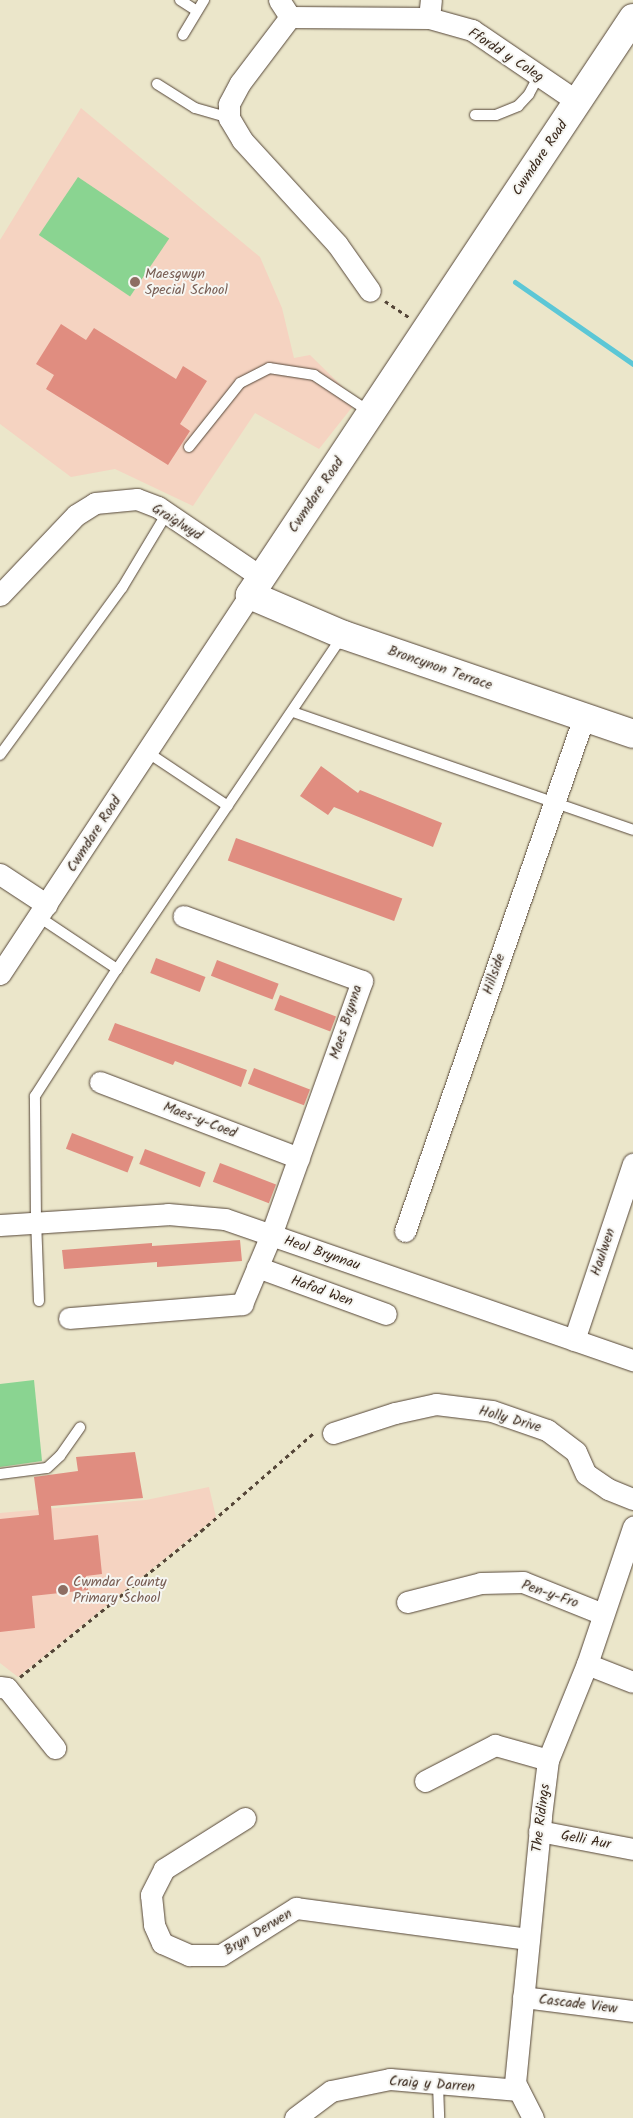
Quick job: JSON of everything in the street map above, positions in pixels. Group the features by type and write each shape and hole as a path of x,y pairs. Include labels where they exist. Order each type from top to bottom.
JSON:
{"street":[{"name":"Ffordd y Coleg","path":"285,8 430,9 472,30 578,102"},
{"path":"285,8 228,104 229,118 242,140 337,244 370,291"},
{"name":"Cwmdare Road","path":"0,974 633,18"},
{"name":"Graiglwyd","path":"0,595 76,515 96,503 137,499 168,513 256,586"},
{"name":"Broncynon Terrace","path":"256,586 344,635 633,734"},
{"name":"Hillside","path":"405,1231 584,717"},
{"path":"0,874 43,911"},
{"name":"Maes Brynna","path":"183,916 362,981 299,1158"},
{"name":"Maes-y-Coed","path":"100,1082 299,1158"},
{"path":"68,1318 242,1304 271,1235 299,1158"},
{"name":"Haulwen","path":"574,1340 633,1164"},
{"name":"Heol Brynnau","path":"0,1225 168,1214 225,1219 633,1360"},
{"name":"Hafod Wen","path":"257,1267 386,1314"},
{"name":"Holly Drive","path":"333,1433 395,1413 436,1404 492,1411 547,1430 576,1452 586,1474 608,1489 633,1499"},
{"name":"The Ridings","path":"533,2118 514,2082 548,1760 586,1664 633,1527"},
{"name":"Pen-y-Fro","path":"407,1602 481,1583 523,1582 604,1614"},
{"path":"586,1664 633,1682"},
{"path":"4,1688 55,1748"},
{"path":"425,1781 495,1745 548,1760"},
{"name":"Bryn Derwen","path":"244,1818 164,1869 151,1895 154,1924 162,1943 189,1955 220,1955 296,1908 528,1939"},
{"name":"Gelli Aur","path":"539,1831 633,1849"},
{"name":"Cascade View","path":"523,1997 633,2011"},
{"name":"Craig y Darren","path":"295,2118 331,2092 390,2079 519,2090"}],"lane":[{"path":"180,0 197,11"},
{"path":"183,35 204,0"},
{"path":"475,115 496,115 518,106 529,94 538,75"},
{"path":"157,84 195,108 229,118"},
{"path":"189,447 240,383 269,368 314,375 370,413"},
{"path":"0,755 122,588 168,513"},
{"path":"40,1301 36,1222 35,1096 117,970 344,635"},
{"path":"293,712 633,830"},
{"path":"147,752 228,806"},
{"path":"43,911 117,970"},
{"path":"0,1474 47,1468 60,1456 80,1427"},
{"path":"438,2084 439,2118"}],"path":[{"path":"370,291 426,329"},
{"path":"4,1688 201,1531 319,1428 333,1433"}],"shaded area":[{"name":"Maesgwyn Special School","path":"81,108 260,257 282,308 294,358 310,355 357,401 319,449 255,413 193,506 115,469 71,477 0,424 0,240"},
{"name":"Cwmdar County Primary School","path":"209,1487 216,1517 18,1677 0,1663 0,1513 146,1500"}],"green space":[{"path":"78,177 169,239 130,297 39,235"},
{"path":"34,1380 42,1461 0,1467 0,1384"}],"building":[{"path":"61,324 86,340 94,328 176,379 183,366 207,381 180,424 190,431 168,465 46,389 54,375 36,364"},
{"path":"321,766 358,793 360,790 442,823 433,847 334,807 328,815 300,796"},
{"path":"236,838 402,899 394,921 228,861"},
{"path":"156,958 205,977 200,992 150,973"},
{"path":"217,960 279,984 273,1000 211,976"},
{"path":"280,995 336,1017 330,1031 274,1010"},
{"path":"115,1023 247,1070 241,1087 175,1061 173,1065 108,1040"},
{"path":"254,1068 310,1090 304,1105 248,1084"},
{"path":"72,1133 134,1157 128,1173 66,1149"},
{"path":"145,1149 206,1172 200,1187 139,1164"},
{"path":"220,1163 276,1185 269,1203 213,1182"},
{"path":"240,1240 242,1261 157,1267 157,1262 64,1269 62,1250 152,1243 152,1246"},
{"path":"135,1452 143,1498 51,1506 54,1540 98,1535 102,1574 86,1576 88,1590 32,1596 35,1628 0,1632 0,1519 39,1515 34,1477 78,1471 76,1457"}],"waterway":[{"path":"515,282 633,364"}],"place":[{"name":"Maesgwyn Special School","path":"135,282"},
{"name":"Cwmdar County Primary School","path":"63,1590"}]}
